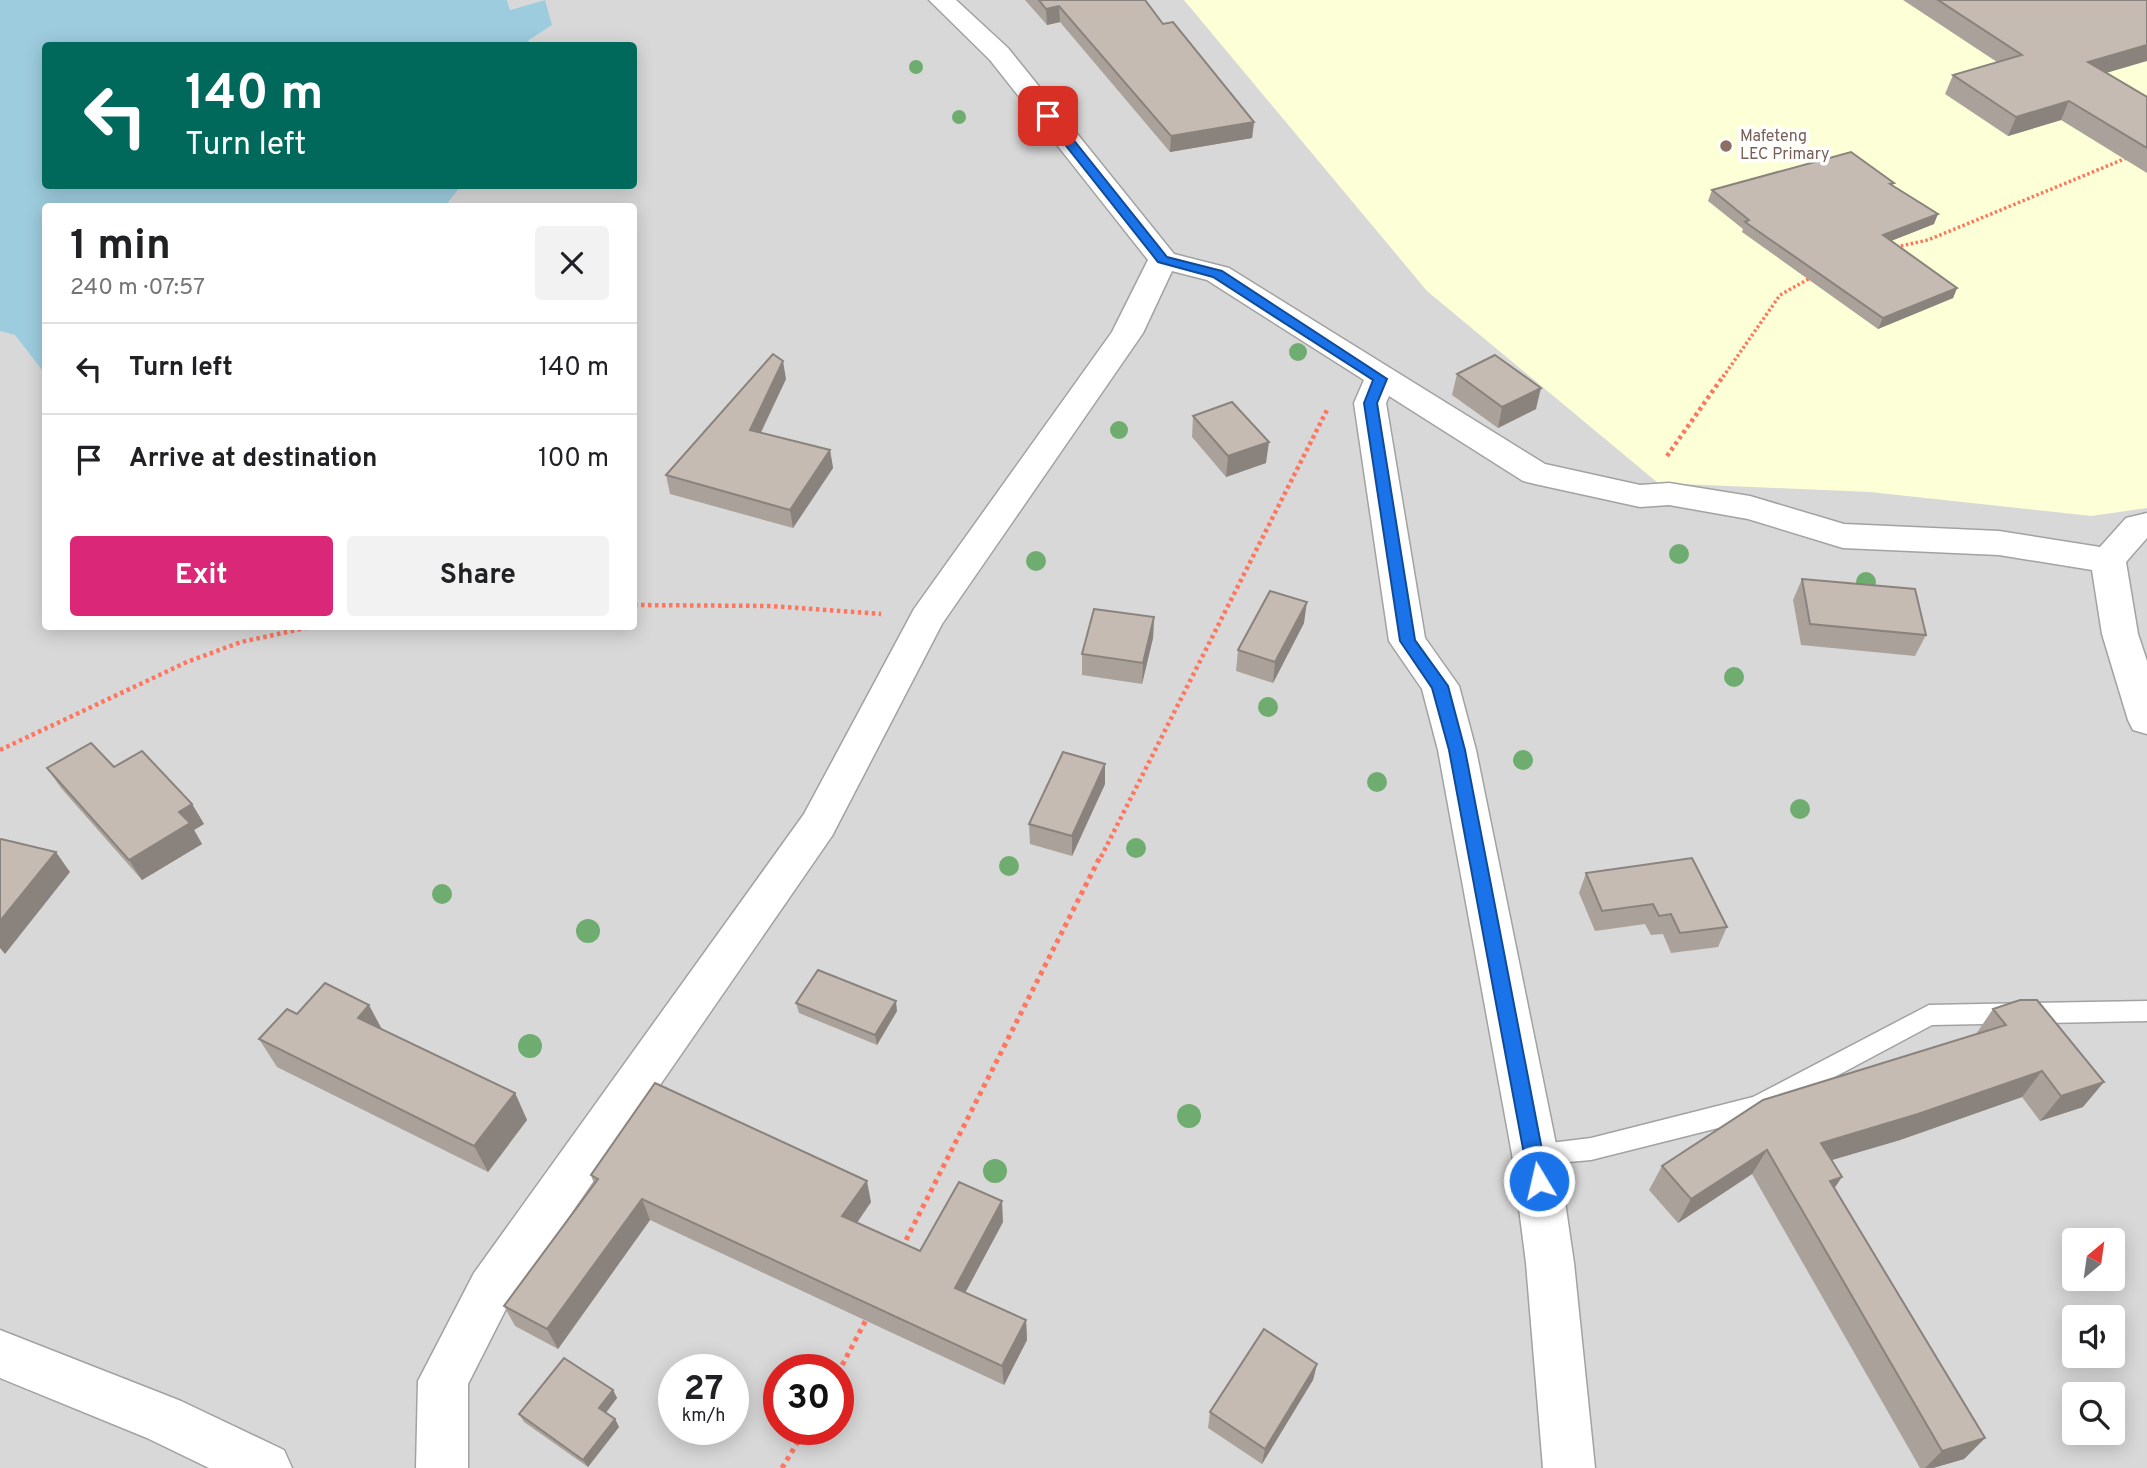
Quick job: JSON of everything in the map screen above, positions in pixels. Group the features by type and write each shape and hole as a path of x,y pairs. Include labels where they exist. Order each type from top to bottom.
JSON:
{"street":[{"path":"942,0 999,54 1163,260 1218,274 1375,391 1535,473 1640,496 1669,494 1750,508 1843,536 1999,543 2108,560"},
{"path":"442,1468 443,1381 491,1289 818,825 927,618 1127,333 1163,260"},
{"path":"1375,391 1407,641 1440,686 1457,750 1535,1154 1550,1263 1569,1468"},
{"path":"2108,560 2138,526 2147,525"},
{"path":"2108,560 2120,634 2147,720"},
{"path":"0,1353 163,1419 266,1468"}],"lane":[{"path":"1535,1154 1591,1149 1758,1107 1929,1015 2147,1011"}],"path":[{"path":"1892,248 1928,240 2134,155"},
{"path":"1669,494 1659,467 1780,295 1818,273"},
{"path":"899,1254 1329,406 1375,391"},
{"path":"637,606 771,606 927,618"},
{"path":"0,750 187,662 241,642 296,630"},
{"path":"848,1354 868,1315"},
{"path":"782,1468 796,1445"}],"shaded area":[{"path":"507,0 545,0 510,10"},
{"path":"545,0 2147,0 2147,1468 0,1468 0,331 15,335 42,370 42,630 637,630 637,203 447,203 459,189 637,189 637,42 529,42"},
{"name":"Mafeteng LEC Primary","path":"1184,0 2147,0 2147,508 2091,516 1870,492 1658,483 1427,291"}],"water":[{"path":"0,0 507,0 510,10 545,0 552,25 529,42 42,42 42,189 459,189 447,203 42,203 42,370 15,335 0,331"}],"building":[{"path":"1039,0 1145,0 1163,24 1173,22 1254,122 1171,136 1059,6 1046,9"},
{"path":"1938,0 2147,0 2147,45 2088,62 2147,97 2147,148 2069,101 2016,117 1953,75 2022,55"},
{"path":"1851,152 1894,183 1890,184 1938,214 1883,235 1957,288 1883,318 1745,222 1749,220 1712,190"},
{"path":"773,354 783,361 750,430 830,450 790,510 666,475"},
{"path":"1495,355 1541,388 1502,407 1457,374"},
{"path":"1232,402 1269,442 1228,456 1193,416"},
{"path":"1802,579 1915,589 1926,635 1810,624"},
{"path":"1270,591 1307,602 1275,662 1238,650"},
{"path":"1094,609 1154,617 1143,663 1082,654"},
{"path":"91,743 114,767 142,751 192,804 179,812 190,823 129,860 47,768"},
{"path":"1063,752 1105,764 1072,836 1029,824"},
{"path":"0,840 56,852 0,921"},
{"path":"1692,858 1727,927 1680,933 1671,914 1659,916 1653,904 1602,911 1586,873"},
{"path":"818,970 896,1001 875,1035 796,1003"},
{"path":"325,983 369,1005 358,1018 515,1093 474,1146 259,1039 287,1009 297,1014"},
{"path":"2020,1000 2037,1000 2104,1082 2061,1096 2042,1071 1918,1114 1821,1143 1842,1177 1830,1181 1985,1438 1942,1451 1767,1150 1691,1199 1662,1166 1763,1100 2006,1025 1993,1009"},
{"path":"655,1083 867,1181 842,1216 920,1251 959,1182 1002,1201 955,1288 1026,1320 1002,1366 642,1199 547,1329 504,1306 598,1179 591,1175"},
{"path":"1264,1329 1317,1364 1265,1449 1210,1412"},
{"path":"564,1358 613,1390 599,1408 615,1419 583,1460 519,1414"}],"place":[{"name":"Mafeteng LEC Primary","path":"1726,146"}],"route":[{"path":"1048,116 1163,260 1218,274 1380,379 1370,403 1407,641 1440,686 1457,750 1539,1181"}]}
